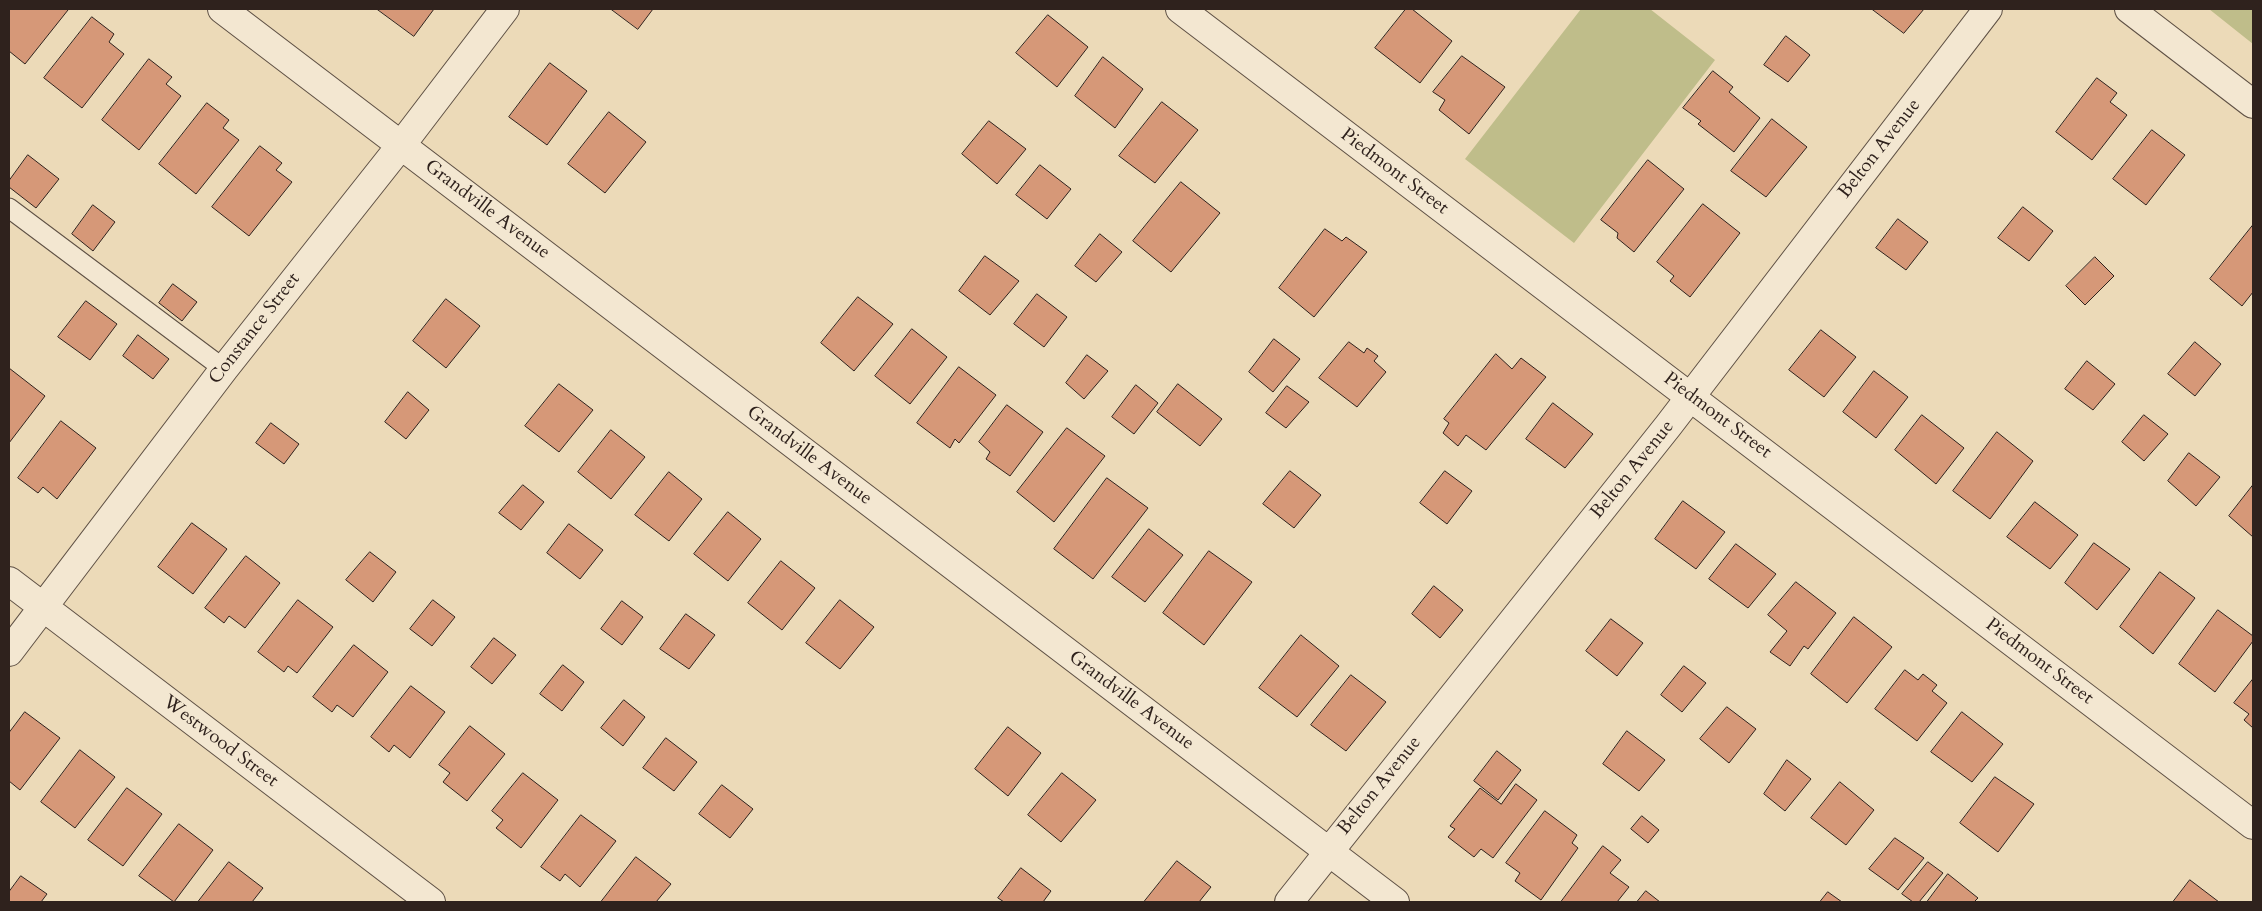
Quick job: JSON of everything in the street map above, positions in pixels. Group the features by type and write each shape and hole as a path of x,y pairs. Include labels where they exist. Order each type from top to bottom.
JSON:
{"street":[{"name":"Grandville Avenue","path":"222,9 364,118 402,144 1395,902"},
{"name":"Constance Street","path":"9,652 224,369 402,144 505,9"},
{"name":"Piedmont Street","path":"1180,9 2253,825"},
{"name":"Belton Avenue","path":"1289,902 1691,396 1988,9"},
{"path":"2129,9 2253,104"},
{"name":"Westwood Street","path":"9,581 431,902"}],"lane":[{"path":"9,208 224,369"}],"shaded area":[{"path":"1581,9 1650,9 1715,60 1574,243 1465,159"},
{"path":"2209,9 2253,9 2253,44"}],"building":[{"path":"9,9 68,10 25,64 9,51"},
{"path":"377,9 434,9 414,36"},
{"path":"611,9 653,9 638,29"},
{"path":"1406,9 1412,9 1452,41 1420,83 1375,48"},
{"path":"1872,9 1924,9 1904,33"},
{"path":"1048,15 1088,47 1057,87 1016,53"},
{"path":"92,17 114,34 109,42 124,54 82,108 44,78"},
{"path":"1786,36 1810,55 1788,82 1764,65"},
{"path":"1462,56 1505,87 1469,134 1439,110 1445,100 1433,92"},
{"path":"1103,57 1143,89 1115,128 1075,96"},
{"path":"149,59 172,77 166,84 181,96 139,150 102,120"},
{"path":"550,63 587,91 547,145 509,117"},
{"path":"1713,71 1733,87 1729,92 1760,118 1734,152 1698,124 1701,121 1683,108"},
{"path":"2097,78 2117,93 2110,102 2127,115 2092,160 2056,132"},
{"path":"1162,102 1198,130 1155,183 1119,156"},
{"path":"207,103 229,120 223,128 239,140 196,194 159,164"},
{"path":"609,112 646,142 605,193 568,164"},
{"path":"1772,119 1807,147 1766,197 1731,171"},
{"path":"989,121 1026,149 997,184 962,154"},
{"path":"2152,130 2185,155 2146,205 2113,179"},
{"path":"260,146 282,163 276,170 292,182 249,236 212,207"},
{"path":"28,155 59,179 36,208 9,187 9,181"},
{"path":"1648,160 1684,189 1634,252 1617,238 1618,233 1601,220"},
{"path":"1040,165 1071,189 1047,219 1016,195"},
{"path":"1181,182 1220,213 1171,272 1133,241"},
{"path":"1703,204 1740,233 1690,297 1670,281 1674,276 1657,262"},
{"path":"93,205 115,222 93,251 72,234"},
{"path":"2023,207 2053,231 2029,261 1998,238"},
{"path":"1898,219 1928,242 1906,270 1876,248"},
{"path":"2253,225 2253,292 2242,306 2210,279"},
{"path":"1325,229 1342,241 1346,237 1367,252 1314,317 1279,288"},
{"path":"1100,234 1122,252 1096,282 1075,266"},
{"path":"985,256 1019,281 990,315 959,291"},
{"path":"2095,257 2114,276 2085,305 2066,286"},
{"path":"173,284 197,302 182,321 159,303"},
{"path":"1037,294 1067,317 1044,347 1014,324"},
{"path":"858,297 893,324 854,371 821,343"},
{"path":"446,299 480,326 446,368 413,341"},
{"path":"86,301 117,324 90,360 58,337"},
{"path":"912,329 947,357 910,404 875,376"},
{"path":"1821,330 1856,357 1824,397 1789,370"},
{"path":"138,335 169,359 153,379 123,356"},
{"path":"1274,339 1300,359 1273,392 1249,372"},
{"path":"1349,342 1364,353 1367,348 1378,356 1374,361 1386,372 1357,407 1319,378"},
{"path":"2195,342 2221,364 2195,396 2168,374"},
{"path":"1496,354 1512,369 1521,358 1546,377 1486,450 1466,435 1458,446 1443,433 1449,423 1444,419"},
{"path":"1087,355 1108,371 1084,399 1066,383"},
{"path":"2087,361 2115,384 2093,410 2065,389"},
{"path":"959,367 996,395 959,443 955,439 950,448 917,423"},
{"path":"9,368 45,396 9,443"},
{"path":"1874,371 1908,397 1876,438 1843,412"},
{"path":"559,384 593,410 559,452 525,426"},
{"path":"1178,384 1222,419 1200,446 1157,412"},
{"path":"1136,385 1158,403 1134,434 1112,417"},
{"path":"1287,386 1309,402 1286,428 1266,413"},
{"path":"408,392 429,410 406,439 385,422"},
{"path":"1553,403 1593,434 1565,468 1526,439"},
{"path":"1007,405 1043,432 1010,476 986,459 990,452 979,442"},
{"path":"1922,415 1964,448 1936,484 1895,450"},
{"path":"2144,415 2168,434 2144,461 2122,442"},
{"path":"61,421 96,448 57,499 43,487 38,493 18,478"},
{"path":"271,423 299,444 284,464 256,443"},
{"path":"1067,428 1105,456 1054,522 1017,492"},
{"path":"611,430 645,457 611,499 578,472"},
{"path":"1997,432 2033,461 1990,519 1953,491"},
{"path":"2189,453 2220,477 2196,506 2168,481"},
{"path":"1290,471 1321,495 1294,528 1263,504"},
{"path":"1445,471 1472,491 1447,524 1420,503"},
{"path":"669,472 702,499 669,541 635,515"},
{"path":"1107,478 1148,508 1093,579 1054,549"},
{"path":"523,485 544,502 521,530 499,513"},
{"path":"2253,485 2253,537 2229,516"},
{"path":"1683,501 1725,532 1696,569 1655,539"},
{"path":"2035,502 2078,535 2050,569 2007,537"},
{"path":"728,512 761,539 728,581 694,554"},
{"path":"192,523 227,549 193,594 158,567"},
{"path":"569,524 603,550 580,579 547,553"},
{"path":"1149,529 1183,555 1145,602 1112,577"},
{"path":"2094,543 2130,569 2097,610 2065,583"},
{"path":"1736,544 1776,574 1748,608 1709,579"},
{"path":"1209,551 1252,582 1204,645 1163,613"},
{"path":"370,552 396,572 373,602 346,580"},
{"path":"246,556 280,583 245,628 229,616 224,623 205,608"},
{"path":"781,561 815,588 782,630 748,603"},
{"path":"2160,572 2195,598 2153,654 2120,627"},
{"path":"1796,582 1836,613 1808,649 1804,646 1790,666 1770,652 1787,631 1768,615"},
{"path":"1434,586 1463,610 1440,638 1412,614"},
{"path":"298,600 333,627 297,673 288,666 284,672 258,652"},
{"path":"433,600 455,617 432,646 410,629"},
{"path":"840,600 874,627 840,669 806,643"},
{"path":"622,601 643,617 622,645 601,629"},
{"path":"2218,610 2253,636 2253,641 2215,692 2179,664"},
{"path":"686,614 715,635 689,669 660,649"},
{"path":"1854,617 1892,647 1847,703 1811,674"},
{"path":"1611,619 1643,643 1617,676 1586,651"},
{"path":"1301,635 1339,666 1297,717 1259,688"},
{"path":"494,638 516,655 492,684 471,667"},
{"path":"354,645 388,672 353,717 337,705 332,712 313,697"},
{"path":"563,665 584,682 562,711 540,694"},
{"path":"1684,666 1706,683 1682,712 1661,695"},
{"path":"1905,670 1918,680 1923,674 1937,685 1932,691 1947,703 1917,741 1875,709"},
{"path":"1351,675 1386,702 1346,751 1311,725"},
{"path":"2253,679 2253,728 2244,720 2249,714 2234,703"},
{"path":"411,686 445,712 410,758 394,745 389,752 371,737"},
{"path":"624,700 645,717 623,746 601,728"},
{"path":"1727,707 1756,729 1729,763 1700,739"},
{"path":"25,712 60,738 20,790 9,781 9,733"},
{"path":"1962,712 2003,744 1972,782 1931,752"},
{"path":"470,726 505,754 467,801 443,782 450,773 439,765"},
{"path":"1008,727 1041,753 1008,796 975,769"},
{"path":"1627,731 1665,760 1639,791 1603,764"},
{"path":"666,738 697,762 674,791 643,768"},
{"path":"80,750 115,777 75,828 41,802"},
{"path":"1497,751 1521,770 1498,800 1474,781"},
{"path":"1787,760 1811,779 1785,811 1764,794"},
{"path":"523,773 558,800 521,848 496,828 503,820 492,811"},
{"path":"1062,773 1096,800 1061,842 1028,815"},
{"path":"1995,777 2034,804 1998,852 1960,823"},
{"path":"1840,782 1874,810 1846,845 1811,818"},
{"path":"1516,784 1537,800 1493,858 1481,849 1474,857 1448,837 1455,829 1450,826 1480,788 1501,804"},
{"path":"722,785 753,809 730,838 699,814"},
{"path":"127,788 162,814 123,866 88,840"},
{"path":"1545,811 1577,835 1572,843 1578,848 1541,900 1515,881 1520,873 1506,863"},
{"path":"581,815 616,841 580,887 565,874 560,881 541,867"},
{"path":"1642,816 1659,830 1648,843 1631,829"},
{"path":"179,824 213,850 174,902 139,876"},
{"path":"1895,838 1924,858 1898,890 1869,869"},
{"path":"1603,846 1621,860 1610,873 1629,887 1617,902 1561,902"},
{"path":"636,857 671,884 656,902 601,902"},
{"path":"1177,861 1211,887 1199,902 1144,902"},
{"path":"229,862 263,888 252,902 198,902"},
{"path":"1928,862 1943,873 1919,902 1913,902 1902,894"},
{"path":"1021,868 1051,891 1043,902 1004,902 998,898"},
{"path":"1948,874 1978,898 1974,902 1927,902"},
{"path":"21,876 47,894 41,902 9,902 9,892"},
{"path":"2190,880 2219,902 2173,902"},
{"path":"1646,891 1660,902 1637,902"},
{"path":"1828,892 1842,902 1820,902"}]}
